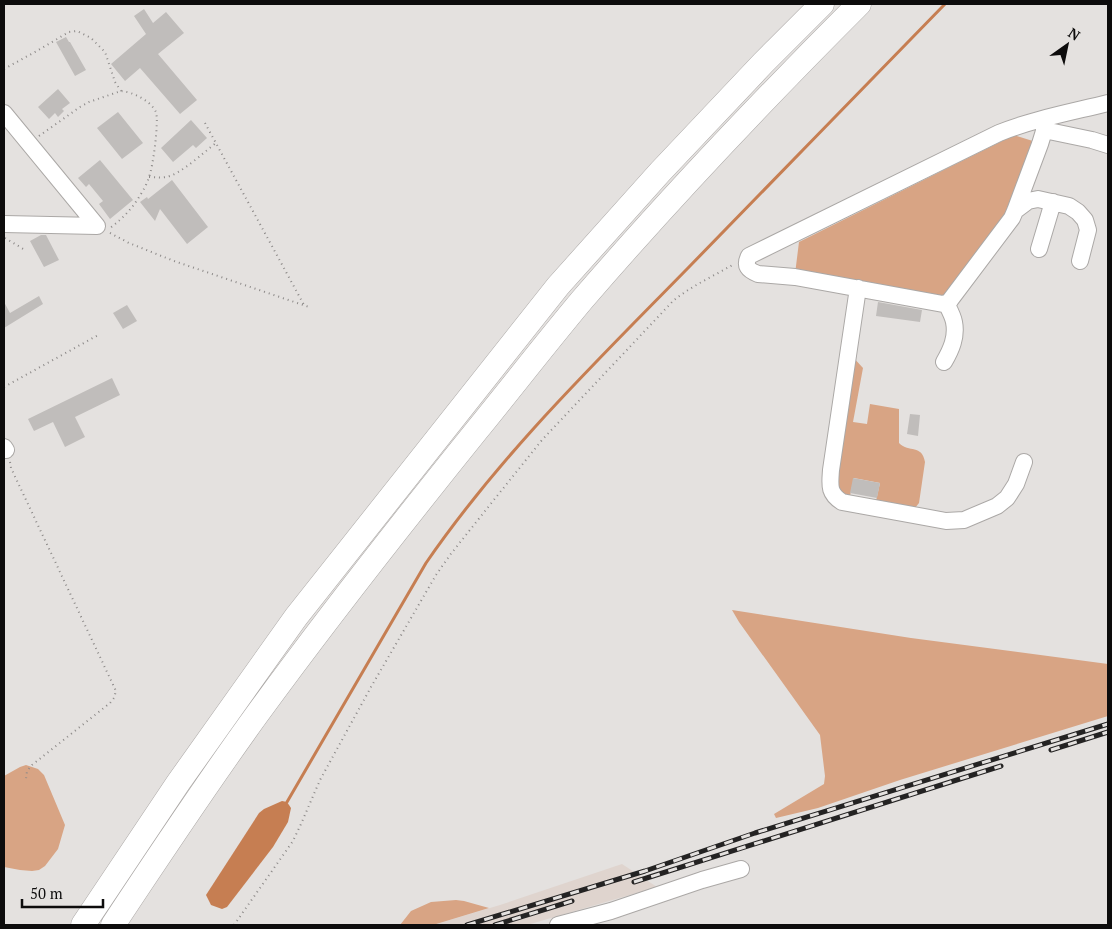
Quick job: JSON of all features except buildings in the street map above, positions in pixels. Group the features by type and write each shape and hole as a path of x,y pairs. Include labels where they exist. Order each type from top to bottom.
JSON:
{"highway":[{"path":"83,925 178,783 296,617 558,286 660,172 756,70 822,4"},
{"path":"113,925 200,795 258,713 381,550 540,351 582,300 697,173 802,61 859,4"}],"street":[{"path":"1046,124 1012,218 946,303 795,277 758,274 748,267 747,263 750,256 999,134 1013,128 1046,124 1108,103"},
{"path":"4,112 97,226 4,224"},
{"path":"1046,124 1108,145"},
{"path":"1090,139 1108,134"},
{"path":"1016,210 1034,199 1073,208 1081,214 1088,226 1088,235 1080,261"},
{"path":"1039,249 1053,202"},
{"path":"858,288 831,470 830,488 834,496 842,502 920,517 946,521 964,520 997,506 1007,498 1016,484 1024,462"},
{"path":"944,362 952,347 955,327 946,303"},
{"path":"558,925 611,911 702,880 741,869"}],"path":[{"path":"4,69 68,32 78,31 91,38 106,52 115,82 121,91"},
{"path":"29,142 89,102 121,91 141,98 154,108 157,114 158,125 149,177 129,211 121,220 106,231 129,244 308,307"},
{"path":"205,123 304,305"},
{"path":"149,177 172,175 216,143"},
{"path":"4,237 25,250"},
{"path":"234,925 293,841 320,780 385,662 436,575 450,555 537,446 673,302 690,289 750,256"},
{"path":"4,387 100,334"},
{"path":"5,448 11,468 116,691 110,703 32,766 27,771 26,779"}],"shaded area":[{"path":"1014,135 1036,142 1013,208 948,298 795,274 799,242"},
{"path":"851,355 863,368 853,422 867,424 870,404 899,409 899,443 907,448 918,451 923,456 925,462 919,503 915,508 876,501 880,483 854,478 850,496 838,495 835,491"},
{"path":"732,610 911,638 1108,664 1108,716 900,780 818,808 776,818 774,814 824,784 825,776 820,735"},
{"path":"26,765 38,769 44,775 65,825 58,849 45,866 39,870 32,871 4,867 4,776"},
{"path":"282,801 287,802 291,808 288,822 273,847 227,907 222,909 211,905 206,895 259,813"},
{"path":"622,864 657,887 527,925 433,925 500,905"},
{"path":"456,900 489,908 433,925 400,925 411,911 431,902"}],"waterway":[{"path":"287,802 426,563 486,484 584,374 945,4"}],"railway":[{"path":"467,925 645,871 755,833 1108,724"},
{"path":"1051,750 1108,732"},
{"path":"634,882 1001,766"},
{"path":"495,925 572,901"}]}
